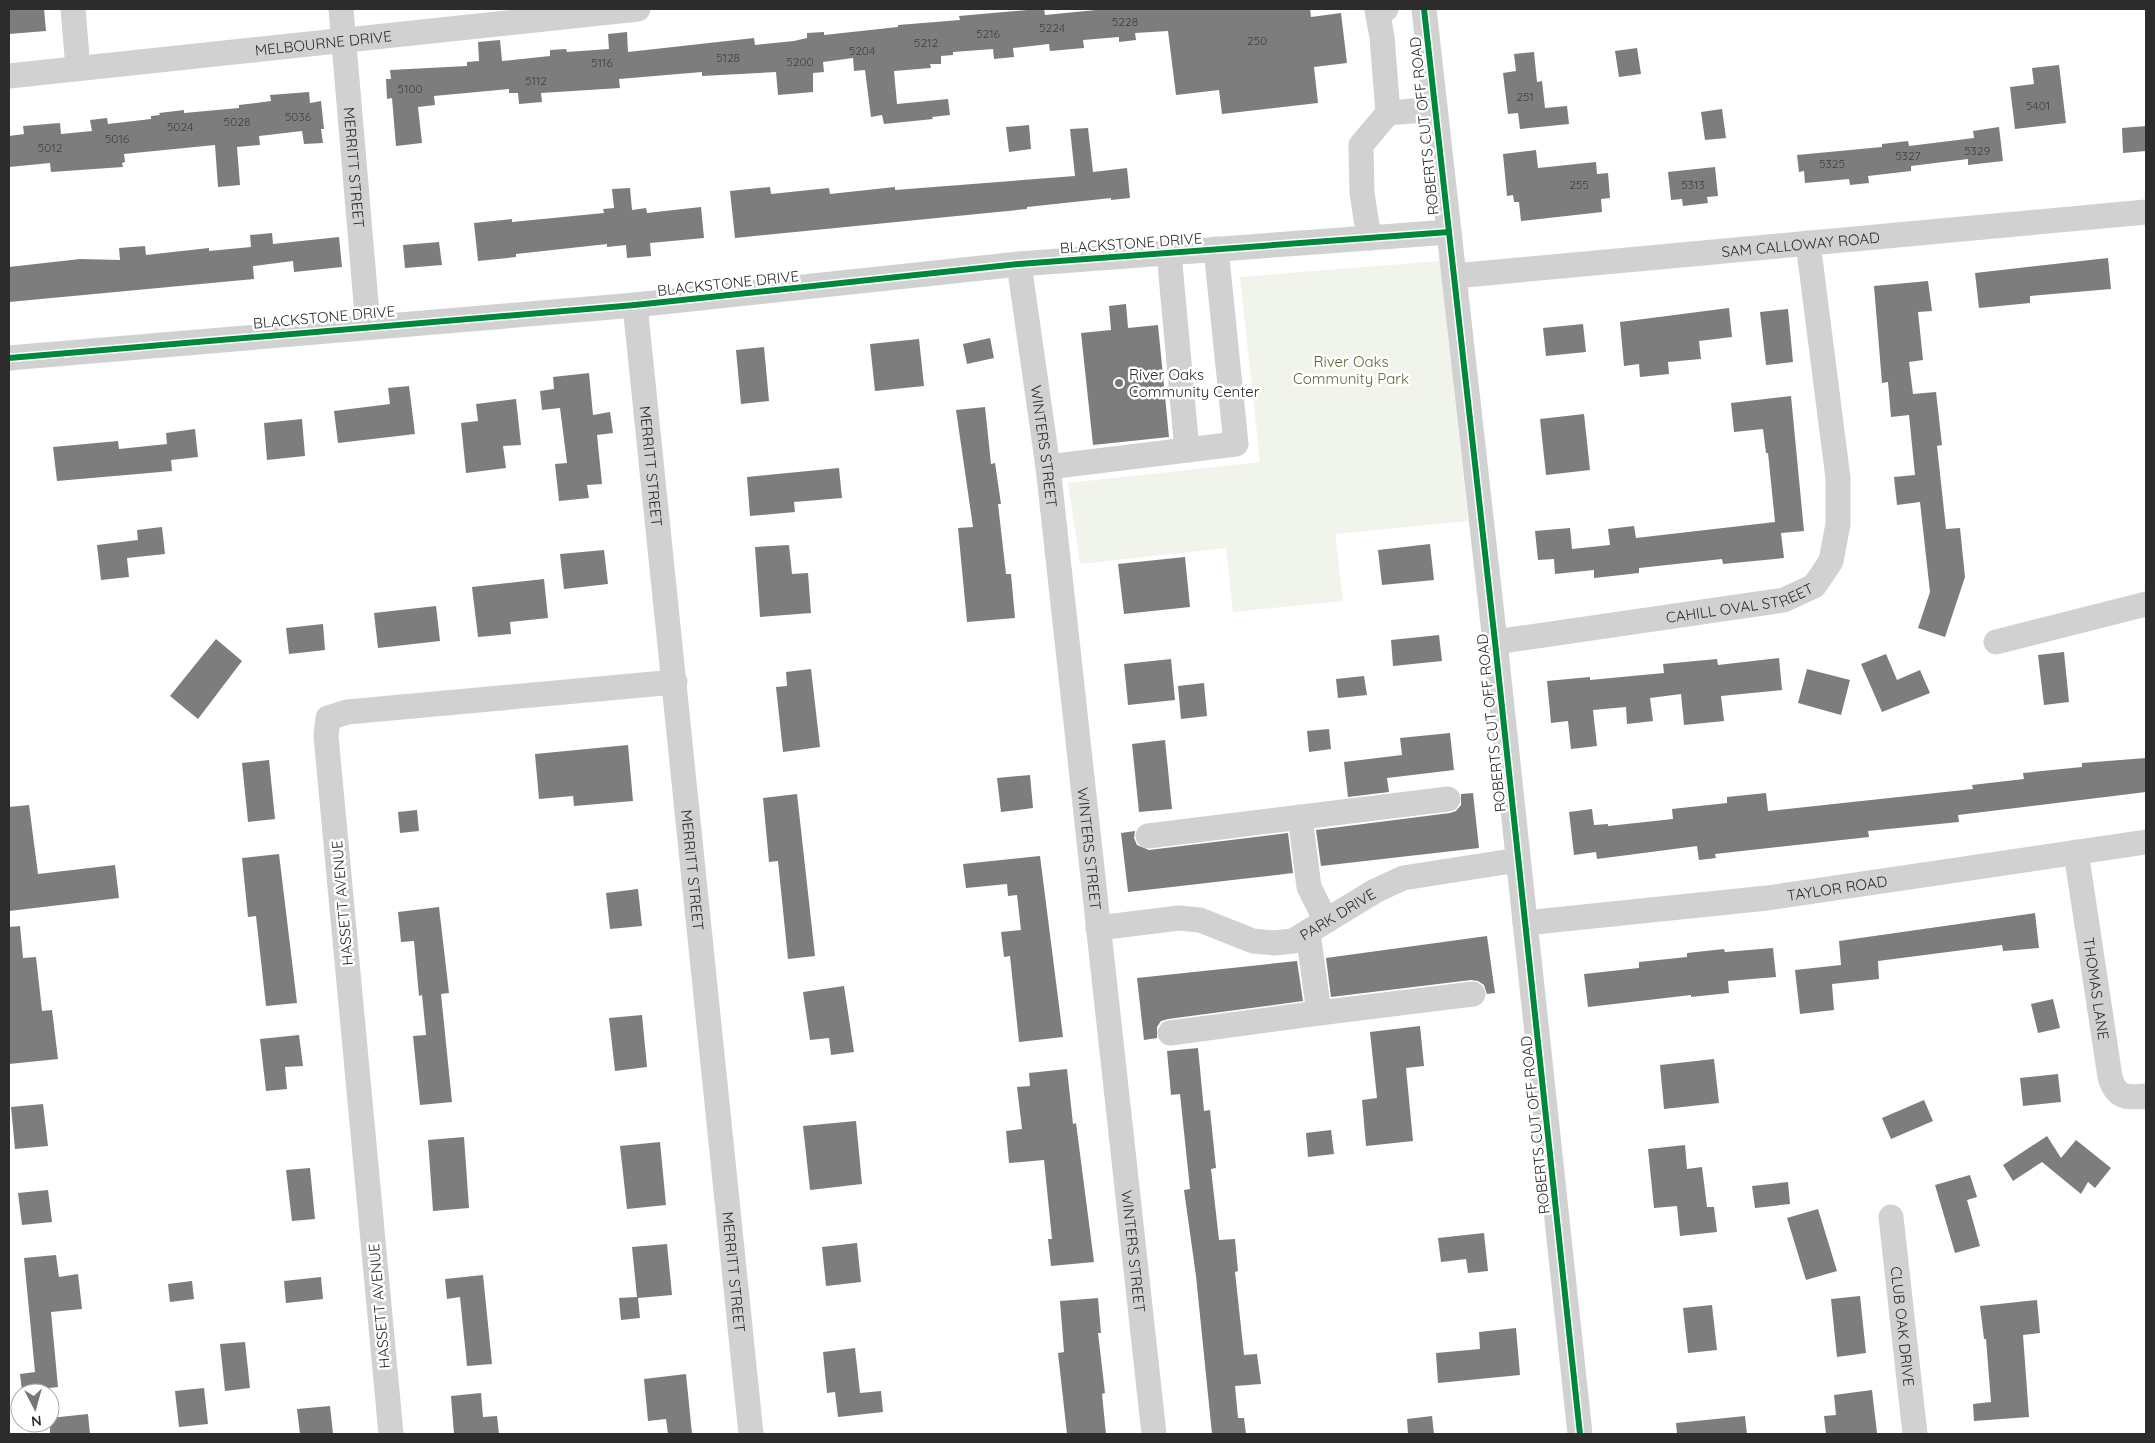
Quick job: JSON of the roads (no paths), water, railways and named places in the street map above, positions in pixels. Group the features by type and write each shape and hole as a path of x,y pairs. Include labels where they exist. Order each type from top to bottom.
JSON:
{"street":[{"path":"73,9 78,68"},
{"name":"MERRITT STREET","path":"341,9 368,326"},
{"name":"MELBOURNE DRIVE","path":"9,76 638,9"},
{"path":"1369,238 1362,193 1361,146 1388,113 1380,9"},
{"name":"ROBERTS CUT OFF ROAD","path":"1424,9 1526,923 1580,1434"},
{"path":"1388,113 1435,109"},
{"name":"SAM CALLOWAY ROAD","path":"1454,276 2146,212"},
{"name":"BLACKSTONE DRIVE","path":"9,358 368,326 635,305 1019,264 1449,232"},
{"name":"CAHILL OVAL STREET","path":"1495,642 1784,600 1814,586 1831,561 1838,524 1838,478 1808,243"},
{"path":"1048,467 1236,444 1216,250"},
{"path":"1169,253 1187,450"},
{"name":"WINTERS STREET","path":"1019,264 1048,467 1154,1434"},
{"name":"MERRITT STREET","path":"635,305 751,1434"},
{"path":"1996,642 2146,604"},
{"name":"HASSETT AVENUE","path":"391,1434 326,736 328,718 347,712 675,682"},
{"path":"1148,836 1448,799"},
{"path":"1300,817 1309,886 1317,927 1319,1013"},
{"name":"TAYLOR ROAD","path":"1526,923 1767,898 2146,842"},
{"name":"THOMAS LANE","path":"2076,852 2113,1088 2128,1098 2146,1096"},
{"name":"PARK DRIVE","path":"1098,928 1179,918 1200,920 1253,941 1293,941 1375,892 1403,878 1518,860"},
{"path":"1170,1033 1473,994"},
{"name":"CLUB OAK DRIVE","path":"1891,1218 1915,1434"}],"place":[{"name":"River Oaks Community Center","path":"1119,383"}],"park label":[{"name":"River Oaks Community Park","path":"1351,370"}]}
